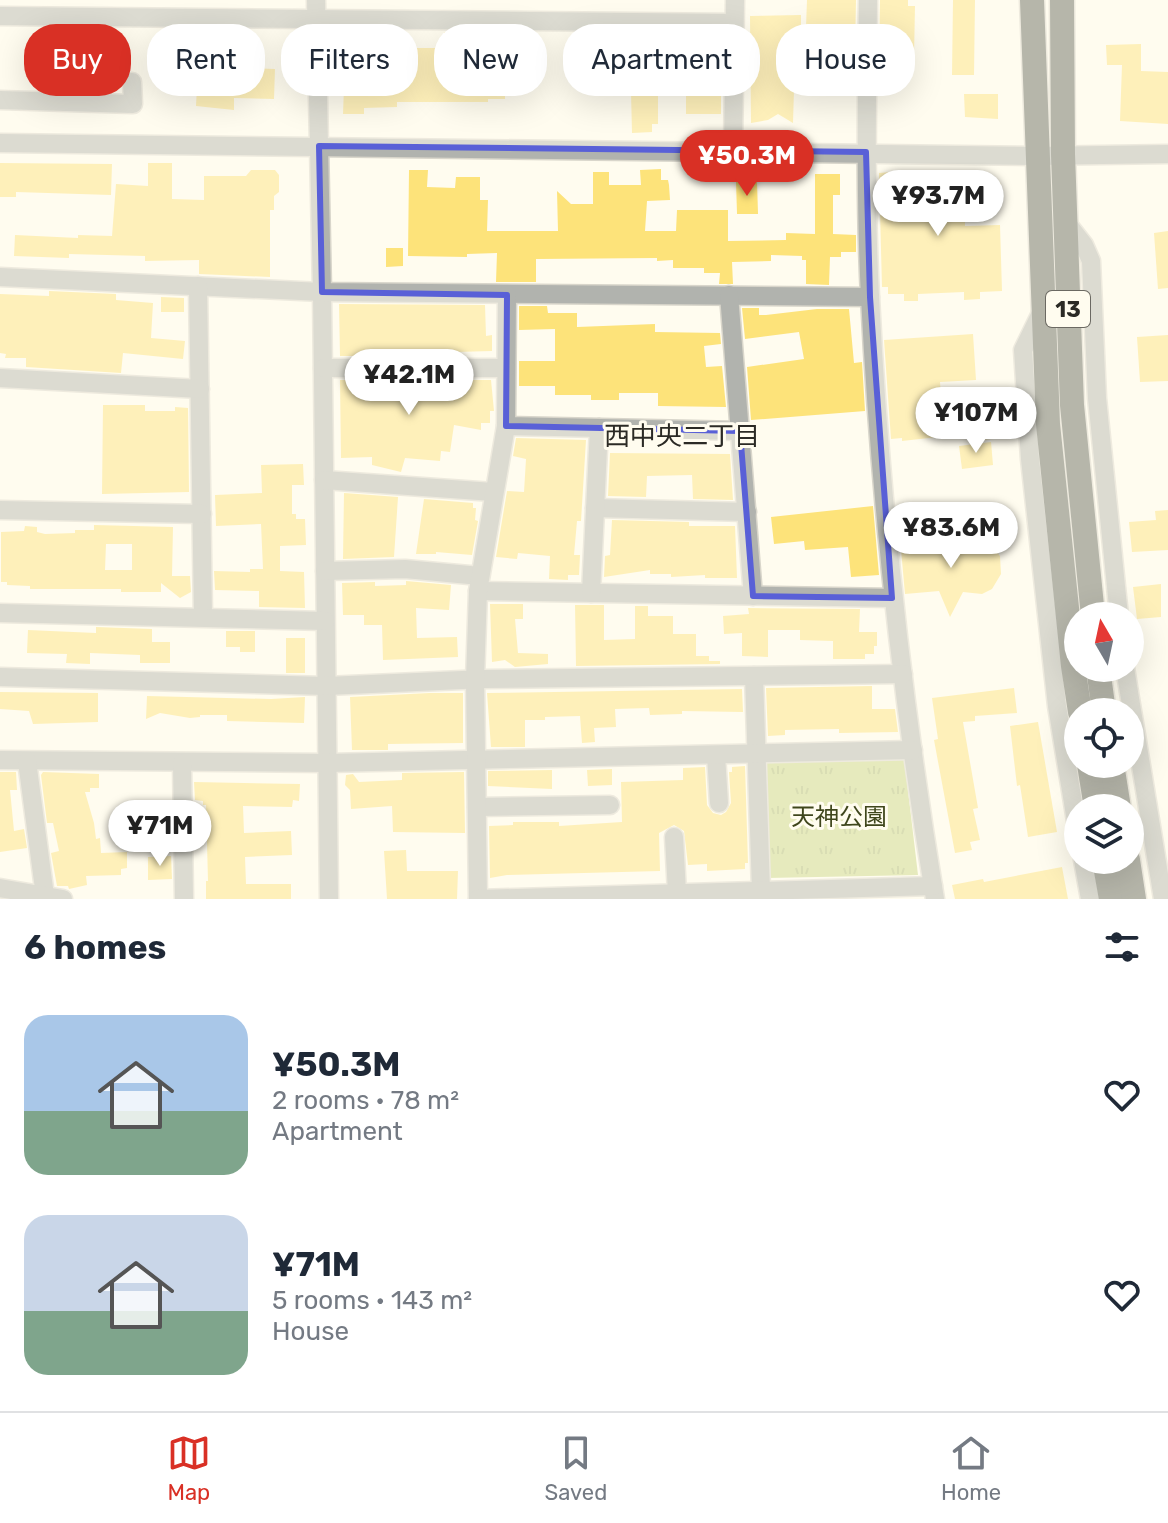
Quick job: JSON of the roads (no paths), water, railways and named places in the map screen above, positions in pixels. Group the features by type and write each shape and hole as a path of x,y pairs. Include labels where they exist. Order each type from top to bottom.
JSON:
{"highway":[{"name":"13","path":"1062,0 1063,154 1072,405 1092,602"},
{"name":"13","path":"1029,6 1050,439 1078,698"},
{"path":"1107,874 1111,899"},
{"path":"1130,874 1134,899"}],"street":[{"path":"316,0 329,899"},
{"path":"733,151 735,0"},
{"path":"507,295 506,426 479,584 475,680 478,899 761,891 934,892 892,598 870,297 866,152 868,0"},
{"path":"0,16 734,23"},
{"path":"0,100 133,104 132,82"},
{"path":"0,143 1036,156 1168,154"},
{"path":"1066,222 1084,245 1091,261 1097,398 1118,602"},
{"path":"0,277 322,292 870,297"},
{"path":"198,286 203,617"},
{"path":"729,295 753,596"},
{"path":"1043,309 1023,350 1030,459 1057,706 1072,794"},
{"path":"323,368 506,368"},
{"path":"0,378 200,389"},
{"path":"506,426 740,431"},
{"path":"591,593 599,428"},
{"path":"324,480 493,492"},
{"path":"595,508 747,512"},
{"path":"0,510 202,514"},
{"path":"325,571 405,569 479,584 591,593 892,598"},
{"path":"0,613 325,621"},
{"path":"0,677 326,686 475,680 903,674"},
{"path":"754,676 761,891"},
{"path":"1127,682 1163,899"},
{"path":"0,760 327,763 913,750"},
{"path":"716,755 719,803"},
{"path":"0,888 54,898 27,761"},
{"path":"182,763 184,899"},
{"path":"477,807 610,805"},
{"path":"674,837 677,893"},
{"path":"1086,874 1090,899"}],"district":[{"name":"西中央二丁目","path":"682,436"}],"park label":[{"name":"天神公園","path":"839,817"}]}
